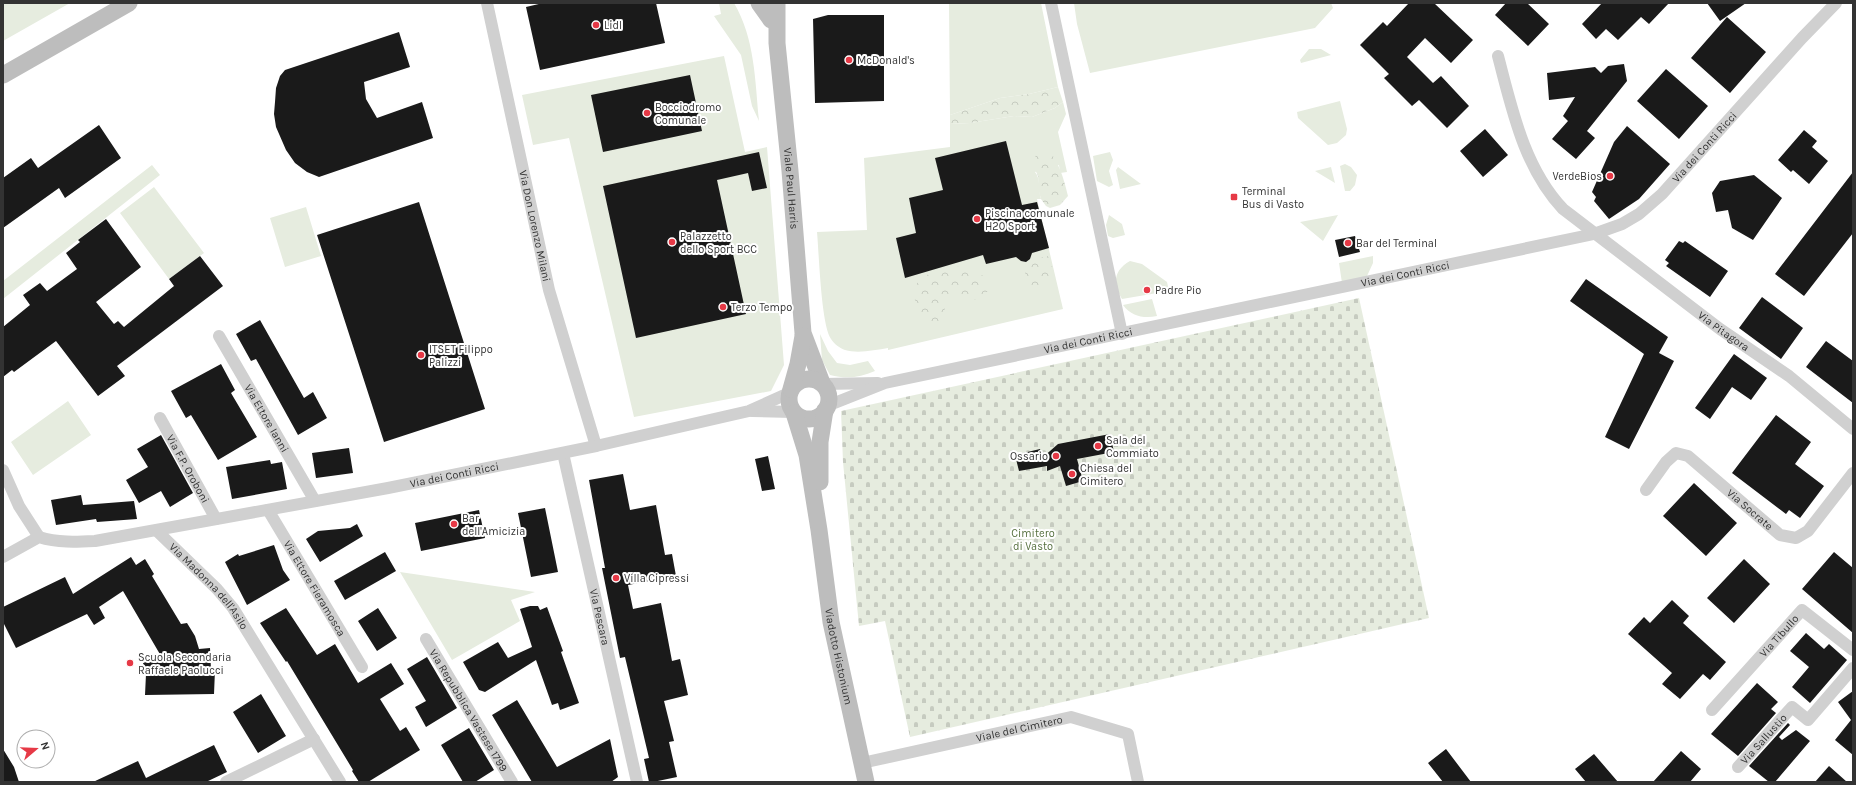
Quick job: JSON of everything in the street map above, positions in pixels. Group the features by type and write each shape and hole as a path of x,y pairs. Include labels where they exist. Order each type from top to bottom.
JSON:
{"main road":[{"path":"3,75 129,3"},
{"name":"Viale Paul Harris","path":"759,3 771,20"},
{"name":"Viale Paul Harris","path":"766,3 777,42"},
{"name":"Viale Paul Harris","path":"777,3 777,42 790,171 803,333 798,364 790,391"},
{"name":"Viale Paul Harris","path":"803,333 822,384"},
{"path":"799,380 817,380 822,384 828,394 826,408 819,416 810,419 802,418 794,412 789,403 790,391 799,380"},
{"name":"Viadotto Histonium","path":"819,530 821,500 820,442 826,408"},
{"name":"Viadotto Histonium","path":"794,412 807,455 819,530 831,622 866,782"}],"street":[{"name":"Via Don Lorenzo Milani","path":"488,3 549,290 596,446"},
{"path":"1050,3 1122,334"},
{"name":"Via dei Conti Ricci","path":"822,384 885,383 1594,234 1622,224 1639,214 1662,194 1798,42 1836,3"},
{"name":"Via Pitagora","path":"1498,56 1518,128 1535,169 1555,201 1594,234 1720,329 1789,376 1852,425"},
{"name":"Via Ettore Ianni","path":"219,336 315,501"},
{"name":"Via dei Conti Ricci","path":"826,408 885,383"},
{"name":"Via dei Conti Ricci","path":"157,531 596,446 749,411 790,391"},
{"name":"Via dei Conti Ricci","path":"749,411 794,412"},
{"name":"Via F.P. Oroboni","path":"160,418 216,519"},
{"name":"Via Pescara","path":"563,453 637,782"},
{"name":"Via Socrate","path":"1646,490 1666,462 1676,453 1688,456 1780,535 1796,538 1808,531 1853,473"},
{"path":"3,470 19,506 39,537 51,541 96,541 157,531"},
{"name":"Via Ettore Fieramosca","path":"268,510 362,667"},
{"name":"Via Madonna dell'Asilo","path":"157,531 217,589 233,608 340,782"},
{"path":"3,558 39,537"},
{"name":"Via Tibullo","path":"1712,710 1802,610 1853,650"},
{"name":"Via Repubblica Vastese 1799","path":"426,639 512,782"},
{"name":"Via Sallustio","path":"1738,767 1792,707 1808,720 1853,668"},
{"name":"Viale del Cimitero","path":"862,763 1071,717 1128,734 1138,782"},
{"path":"226,782 314,739"}],"green space":[{"path":"3,3 70,3 3,41"},
{"path":"719,3 734,3 746,31 753,60 759,121 752,106 741,55 714,16 721,14"},
{"path":"949,3 1041,3 1058,87 1029,94 1000,98 950,115"},
{"path":"1074,3 1331,3 1333,8 1315,28 1090,73 1077,24"},
{"path":"1309,49 1321,49 1331,55 1301,63 1300,60"},
{"path":"724,56 745,152 767,147 784,365 771,391 634,417 569,138 533,145 522,95"},
{"path":"1058,87 1063,102 1055,108 1032,117 1014,116 970,123 950,124 950,115 1000,98 1029,94"},
{"path":"1340,101 1347,129 1346,135 1337,143 1328,145 1298,118 1297,112"},
{"path":"1063,102 1066,114 1058,132 1067,172 1060,173 1059,165 1035,172 1039,181 1041,199 1037,199 1063,309 888,350 888,348 855,352 843,349 835,344 831,339 825,319 817,232 867,230 864,158 950,147 950,124 970,123 1014,116 1032,117 1055,108"},
{"path":"1045,149 1057,162 1063,176 1068,196 1060,205 1050,208 1046,206 1041,199 1038,176 1032,163 1037,153"},
{"path":"1110,152 1113,160 1109,171 1113,185 1109,187 1097,181 1093,156"},
{"path":"1345,164 1351,167 1357,175 1355,185 1350,191 1345,191 1340,166"},
{"path":"152,165 160,175 3,299 3,281"},
{"path":"1118,167 1141,184 1120,189 1116,170"},
{"path":"1331,167 1335,183 1315,171"},
{"path":"154,187 204,253 169,279 120,213"},
{"path":"306,207 321,256 285,267 270,218"},
{"path":"1109,215 1122,224 1125,235 1113,238 1108,236 1106,225"},
{"path":"1338,215 1323,241 1300,222"},
{"path":"1049,256 1053,270 1052,279 1044,286 1034,286 1026,279 1025,272 1035,261"},
{"path":"1373,256 1373,263 1367,276 1342,283 1339,263"},
{"path":"1130,261 1142,264 1167,282 1169,291 1122,299 1117,288 1116,277 1121,268"},
{"path":"962,266 982,275 991,283 989,289 985,295 976,300 954,291 944,297 946,305 942,319 934,325 925,324 916,304 914,294 916,286 921,279 927,275 945,269"},
{"name":"Cimitero di Vasto","path":"1359,298 1429,618 910,737 885,621 859,626 843,462 841,411"},
{"path":"1152,299 1157,316 1138,316 1130,312 1123,305"},
{"path":"820,334 828,351 837,363 850,365 868,361 875,371 852,377 830,375 822,360"},
{"path":"68,401 91,435 33,475 11,442"},
{"path":"400,572 535,592 511,600 520,621 452,660"}],"building":[{"name":"Lidl","path":"543,3 656,3 665,43 540,70 526,7"},
{"path":"1409,3 1434,3 1473,40 1451,63 1425,38 1407,57 1433,83 1441,76 1469,106 1447,128 1419,100 1412,106 1384,78 1389,74 1360,45 1383,22 1387,26"},
{"path":"1506,3 1527,3 1549,24 1528,46 1495,15"},
{"path":"1602,3 1669,3 1649,24 1641,17 1618,40 1606,29 1596,39 1582,24"},
{"path":"1707,3 1746,3 1720,21"},
{"name":"McDonald's","path":"828,15 884,15 884,101 815,103 813,19"},
{"path":"1727,17 1766,52 1730,93 1691,58"},
{"path":"399,32 410,67 364,82 366,99 377,118 422,102 433,138 319,177 307,172 295,163 286,150 276,127 274,114 276,88 280,76 285,70"},
{"path":"1624,64 1627,81 1587,131 1595,138 1576,159 1552,139 1568,121 1563,116 1575,97 1549,100 1547,73 1595,67 1601,73 1608,66"},
{"path":"1666,69 1708,106 1679,139 1637,101"},
{"name":"Bocciodromo Comunale","path":"690,75 702,131 603,152 591,95"},
{"path":"99,125 121,158 65,198 59,188 3,228 3,178 31,158 38,168"},
{"path":"1627,126 1670,164 1639,199 1609,219 1594,201 1596,197 1592,192 1614,142"},
{"path":"1485,129 1508,155 1483,177 1460,151"},
{"path":"1804,130 1817,141 1812,147 1828,161 1809,184 1793,170 1791,172 1778,160"},
{"name":"Piscina comunale H20 Sport","path":"1006,141 1022,205 1037,202 1049,248 1032,253 1030,259 1026,262 1021,261 1016,257 986,264 983,255 905,278 896,238 916,233 909,198 943,190 935,158"},
{"name":"Palazzetto dello Sport BCC","path":"759,152 767,188 752,191 748,173 717,180 746,314 636,338 603,186"},
{"path":"1853,172 1853,233 1804,296 1775,274"},
{"path":"1754,175 1782,198 1753,240 1732,228 1728,210 1716,212 1712,193 1720,181"},
{"name":"ITSET Filippo Palizzi","path":"419,202 485,409 384,442 317,235"},
{"path":"106,219 141,267 96,302 114,324 118,321 124,327 174,286 169,279 200,256 223,286 117,366 125,376 98,396 56,341 14,372 12,370 3,377 3,327 30,305 23,295 40,283 47,291 77,269 66,253 80,242 78,240"},
{"name":"Bar del Terminal","path":"1355,236 1360,252 1339,257 1335,240"},
{"path":"1679,241 1683,243 1685,241 1728,271 1710,297 1666,266 1669,263 1665,260"},
{"path":"1586,279 1668,337 1659,353 1674,361 1629,449 1605,437 1644,354 1570,301"},
{"path":"1762,297 1803,328 1781,359 1739,328"},
{"path":"260,320 304,398 313,392 327,418 298,435 256,359 251,361 236,334"},
{"path":"1826,341 1853,361 1853,403 1806,367"},
{"path":"1734,354 1767,378 1751,400 1732,387 1710,419 1695,408"},
{"path":"221,364 235,390 231,393 257,437 218,460 191,415 186,418 171,391"},
{"path":"1776,415 1811,442 1795,464 1824,486 1800,518 1789,510 1786,514 1732,473"},
{"path":"1110,434 1114,452 1077,459 1083,481 1066,486 1060,466 1047,471 1047,466 1019,471 1015,455 1040,449 1042,458 1058,444"},
{"path":"161,435 193,493 170,507 161,491 139,503 126,480 148,467 137,449"},
{"path":"349,448 353,473 316,478 312,453"},
{"path":"768,456 775,489 762,491 755,459"},
{"path":"270,460 271,464 282,462 287,489 232,499 226,467"},
{"path":"623,474 630,510 656,505 665,555 672,554 676,576 628,585 633,609 661,603 672,661 680,659 688,695 664,701 674,741 669,742 677,777 653,782 649,782 644,759 649,758 625,657 620,658 602,568 605,568 589,480"},
{"path":"1694,483 1737,523 1706,556 1663,516"},
{"path":"81,495 83,505 134,501 137,519 97,522 96,519 56,525 51,500"},
{"path":"545,508 558,572 531,577 518,513"},
{"path":"479,510 485,538 421,551 415,523"},
{"path":"357,524 363,536 320,562 306,539 318,531 350,528"},
{"path":"274,545 283,570 290,580 247,605 225,562 238,554 239,556"},
{"path":"385,552 396,571 345,600 334,581"},
{"path":"1834,552 1853,568 1853,633 1802,589"},
{"path":"131,557 136,565 145,559 154,574 152,576 181,624 187,623 195,636 199,649 210,648 211,670 215,670 214,694 145,695 146,674 143,663 161,656 123,591 99,607 105,618 94,625 87,614 16,648 3,622 3,607 65,577 73,594"},
{"path":"1744,559 1770,584 1734,623 1707,598"},
{"path":"1672,600 1689,616 1683,623 1726,662 1710,680 1703,674 1680,699 1662,684 1672,673 1628,634 1644,617 1650,623"},
{"path":"530,606 538,606 540,610 547,607 563,651 561,652 579,703 560,710 558,703 552,705 536,660 485,692 479,690 463,662 498,642 508,658 532,647 520,609"},
{"path":"286,608 317,655 335,644 358,683 391,663 404,684 380,699 400,731 406,727 420,750 368,782 359,782 287,661 286,662 260,623"},
{"path":"378,608 397,638 377,651 358,621"},
{"path":"1806,633 1824,649 1829,644 1847,660 1810,703 1792,687 1809,667 1790,651"},
{"path":"427,657 457,708 426,727 415,707 426,701 407,669"},
{"path":"1757,683 1778,702 1771,709 1776,713 1738,756 1711,734"},
{"path":"1853,691 1853,755 1835,740 1851,720 1838,702"},
{"path":"261,694 286,736 258,753 233,712"},
{"path":"517,700 557,767 610,739 618,777 611,782 532,782 492,715"},
{"path":"1788,723 1790,725 1779,737 1782,740 1796,730 1810,741 1775,782 1769,782 1749,766"},
{"path":"469,728 494,770 475,782 463,782 441,745"},
{"path":"214,745 227,772 206,782 93,782 138,761 146,778"},
{"path":"3,749 14,767 19,782 3,782"},
{"path":"1446,749 1471,782 1443,782 1428,763"},
{"path":"1681,751 1701,769 1690,782 1653,782"},
{"path":"1594,754 1618,782 1586,782 1575,769"},
{"path":"1829,766 1847,782 1815,782"}],"place":[{"name":"Lidl","path":"596,25"},
{"name":"McDonald's","path":"849,60"},
{"name":"Bocciodromo Comunale","path":"647,113"},
{"name":"VerdeBios","path":"1610,176"},
{"name":"Terminal Bus di Vasto","path":"1234,197"},
{"name":"Piscina comunale H20 Sport","path":"977,219"},
{"name":"Palazzetto dello Sport BCC","path":"672,242"},
{"name":"Bar del Terminal","path":"1348,243"},
{"name":"Padre Pio","path":"1147,290"},
{"name":"Terzo Tempo","path":"723,307"},
{"name":"ITSET Filippo Palizzi","path":"421,355"},
{"name":"Sala del Commiato","path":"1098,446"},
{"name":"Ossario","path":"1056,456"},
{"name":"Chiesa del Cimitero","path":"1072,474"},
{"name":"Bar dell'Amicizia","path":"454,524"},
{"name":"Villa Cipressi","path":"616,578"},
{"name":"Scuola Secondaria Raffaele Paolucci","path":"130,663"}]}
